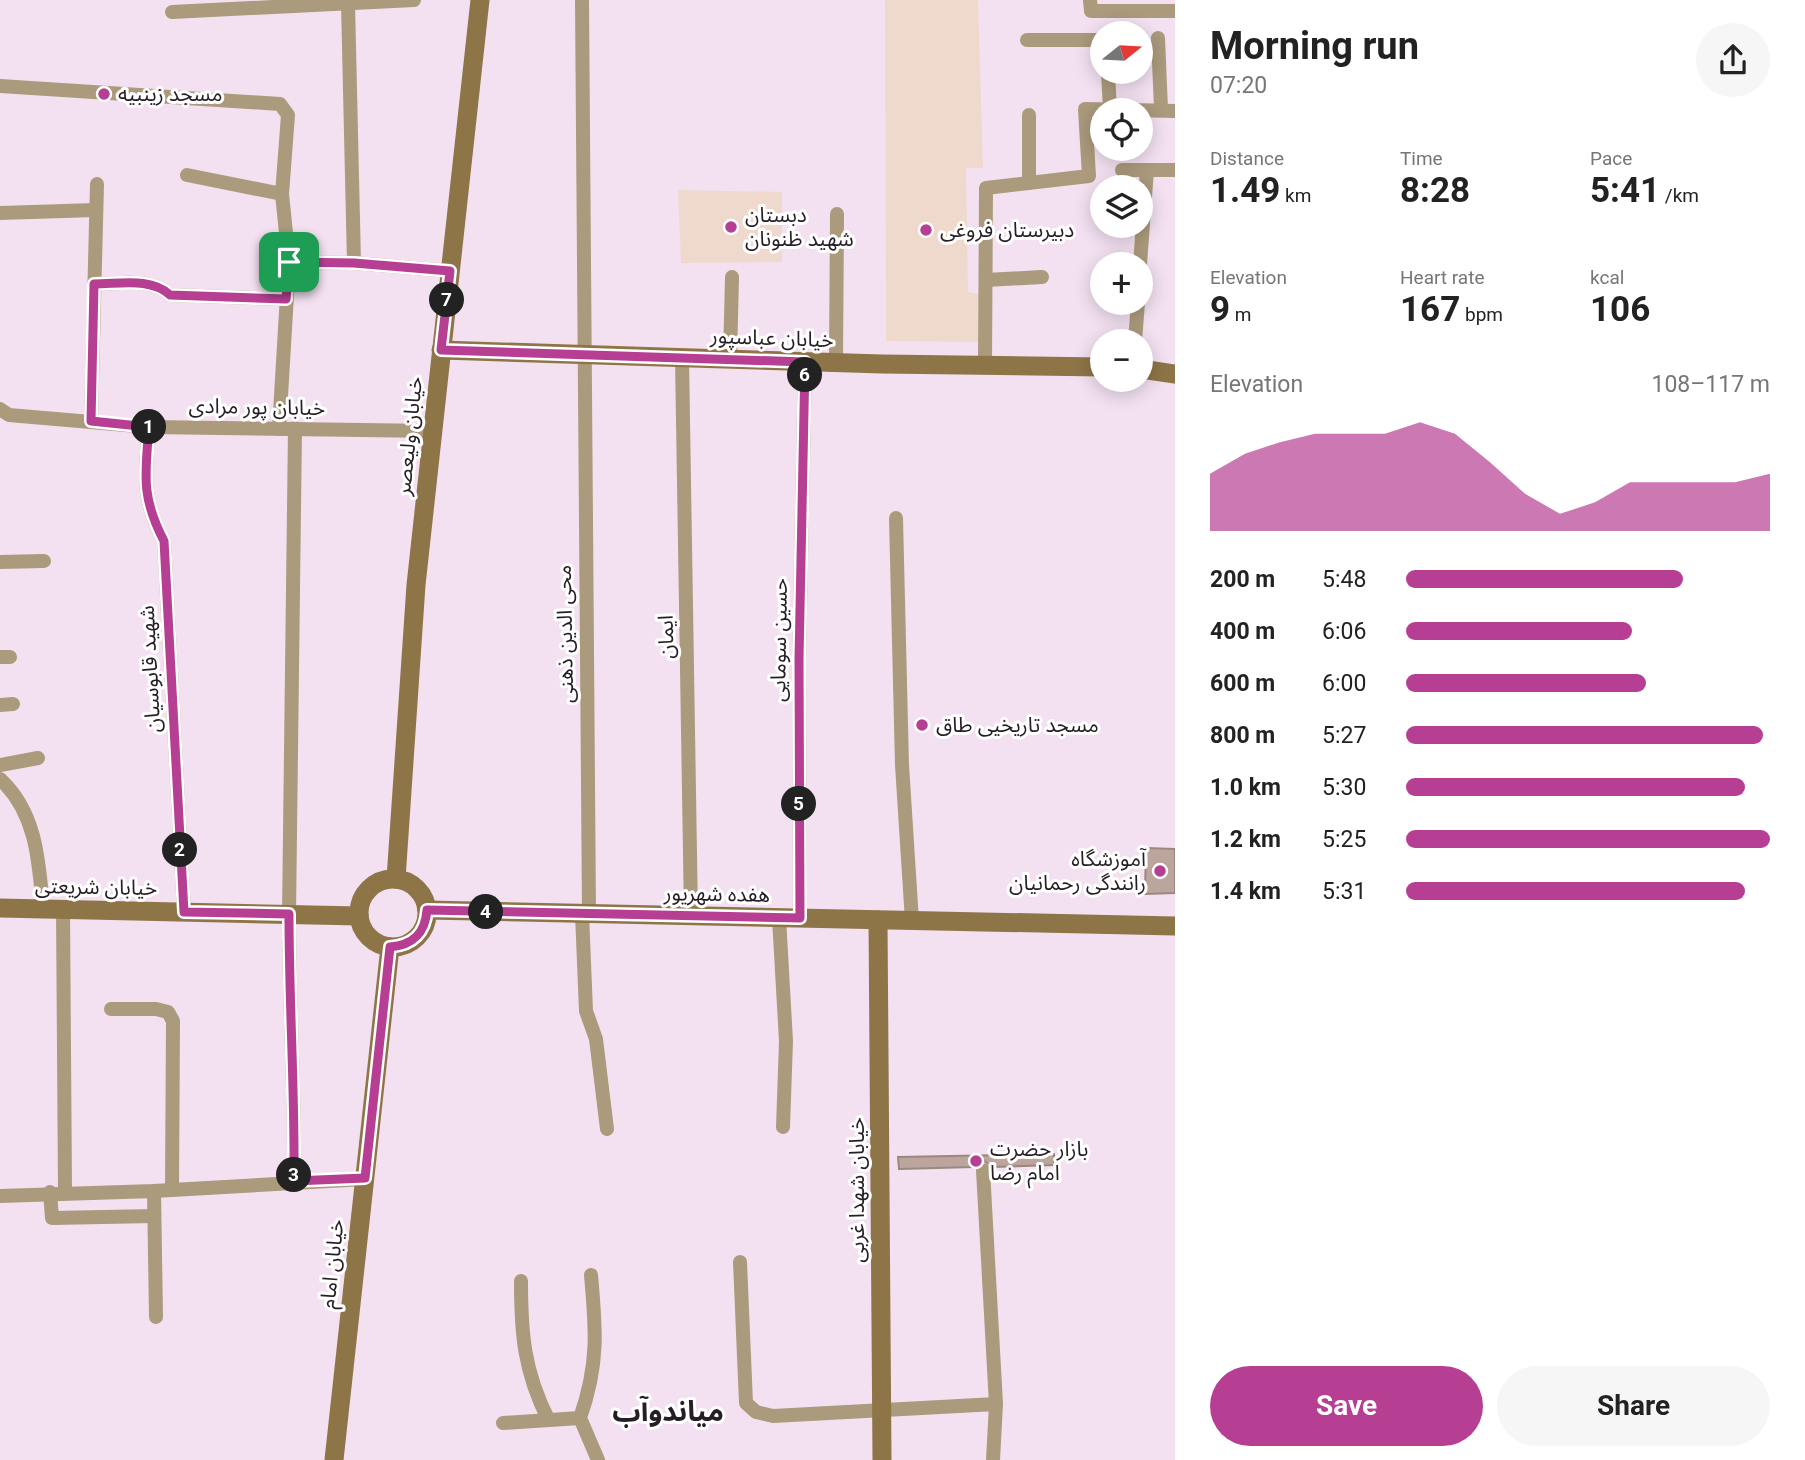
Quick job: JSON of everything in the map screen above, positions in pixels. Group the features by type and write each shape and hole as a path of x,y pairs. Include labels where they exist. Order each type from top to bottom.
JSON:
{"main road":[{"name":"خیابان ولیعصر","path":"396,879 416,584 480,0"},
{"name":"خیابان عباسپور","path":"441,350 836,363 1090,367"},
{"path":"1153,371 1175,374"},
{"path":"396,879 420,892 427,910 421,933 412,941 390,947 365,934 359,916 365,893 373,885 396,879"},
{"name":"خیابان شریعتی","path":"0,908 359,916"},
{"name":"هفده شهریور","path":"427,910 1175,926"},
{"name":"خیابان شهدا غربی","path":"878,920 882,1460"},
{"name":"خیابان امام","path":"334,1460 390,947"}],"street":[{"path":"172,12 414,0"},
{"name":"محی الدین ذهنی","path":"582,0 586,1011 596,1040 607,1129"},
{"path":"1090,0 1091,11 1175,11"},
{"path":"348,3 354,263"},
{"path":"1158,38 1168,110"},
{"path":"1027,40 1090,40"},
{"path":"0,86 178,96 280,104 285,108 288,115 282,194 289,262 279,429"},
{"path":"985,366 986,188 1089,176 1085,110 1090,110"},
{"path":"1029,115 1029,183"},
{"path":"1122,170 1175,170"},
{"path":"1141,252 1147,170"},
{"path":"187,175 282,194"},
{"path":"91,421 97,184"},
{"path":"0,213 96,211"},
{"path":"836,363 837,214"},
{"path":"289,262 354,263 450,271"},
{"path":"730,359 732,277"},
{"path":"986,280 1042,277"},
{"path":"94,284 160,285 170,295 195,298 286,299"},
{"name":"ایمان","path":"682,358 691,916"},
{"name":"حسین سومایی","path":"800,918 799,673 805,362"},
{"name":"خیابان پور مرادی","path":"0,409 9,415 149,427 432,431"},
{"name":"شهید قابوسیان","path":"149,427 145,474 149,514 164,541 184,912"},
{"path":"294,1181 295,1090 289,990 289,914 295,428"},
{"path":"896,518 902,765 912,921"},
{"path":"0,562 44,561"},
{"path":"0,765 38,758"},
{"path":"0,779 25,813 37,849 43,909"},
{"path":"63,909 57,1192 52,1218 154,1216"},
{"path":"779,918 786,1041 783,1127"},
{"path":"111,1009 156,1009 168,1012 173,1021 172,1190"},
{"path":"983,1170 996,1404 993,1460"},
{"path":"0,1196 57,1192 154,1191 365,1178"},
{"path":"154,1191 156,1317"},
{"path":"740,1262 746,1403 756,1412 773,1416 996,1404"},
{"path":"592,1275 597,1343 590,1390 580,1418 598,1460"},
{"path":"521,1281 521,1335 529,1371 548,1419"},
{"path":"503,1423 580,1418"}],"shaded area":[{"name":"دبیرستان فروغی","path":"885,0 978,0 983,168 966,168 968,292 981,295 979,342 886,341"},
{"name":"دبستان شهید ظنونان","path":"678,190 782,192 782,262 681,263"}],"building":[{"name":"آموزشگاه رانندگی رحمانیان","path":"1146,848 1175,849 1175,893 1145,894"},
{"name":"بازار حضرت امام رضا","path":"1054,1154 1054,1165 992,1167 983,1160 974,1167 899,1169 898,1157"}],"place":[{"name":"مسجد زینبیه","path":"104,94"},
{"name":"دبستان شهید ظنونان","path":"731,227"},
{"name":"دبیرستان فروغی","path":"926,230"},
{"name":"مسجد تاریخیی طاق","path":"922,725"},
{"name":"آموزشگاه رانندگی رحمانیان","path":"1160,871"},
{"name":"بازار حضرت امام رضا","path":"976,1161"}],"district":[{"name":"میاندوآب","path":"668,1411"}],"route":[{"path":"289,262 354,263 450,271 441,350 805,362 799,659 800,918 427,910 421,933 401,946 390,947 365,1178 294,1181 295,1090 289,990 289,914 184,912 164,541 149,514 145,474 149,427 91,421 94,284 160,285 170,295 195,298 286,299 289,262"}]}
